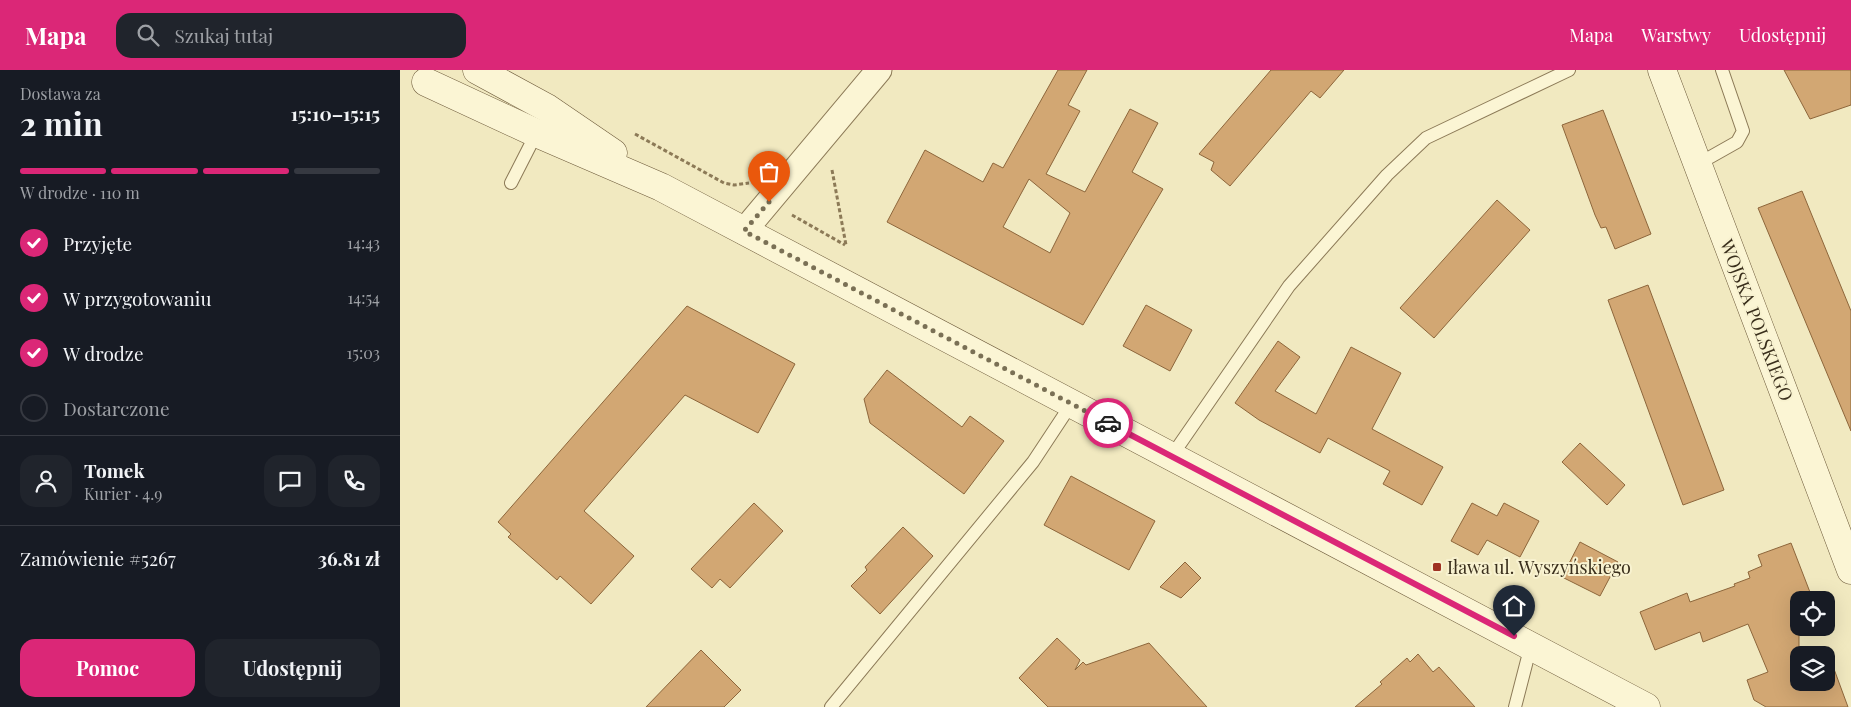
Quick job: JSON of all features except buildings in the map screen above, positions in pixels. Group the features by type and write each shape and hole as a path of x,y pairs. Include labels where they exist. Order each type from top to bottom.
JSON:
{"street":[{"path":"477,70 547,108 661,187"},
{"path":"744,231 879,70"},
{"name":"WOJSKA POLSKIEGO","path":"1662,70 1851,570"},
{"path":"429,76 536,134 661,187 1646,707"}],"lane":[{"path":"1171,457 1289,286 1387,175 1426,138 1570,70"},
{"path":"1698,164 1737,142 1743,131 1722,70"},
{"path":"511,183 547,108"},
{"path":"831,707 1032,462 1072,403"},
{"path":"1515,707 1531,645"}],"path":[{"path":"634,134 724,183 734,185 751,182"},
{"path":"831,166 846,246"}],"way so far":[{"path":"769,202 744,231 1108,423"}],"place":[{"name":"Iława ul. Wyszyńskiego","path":"1437,567"}],"route":[{"path":"1108,423 1514,636"}]}
